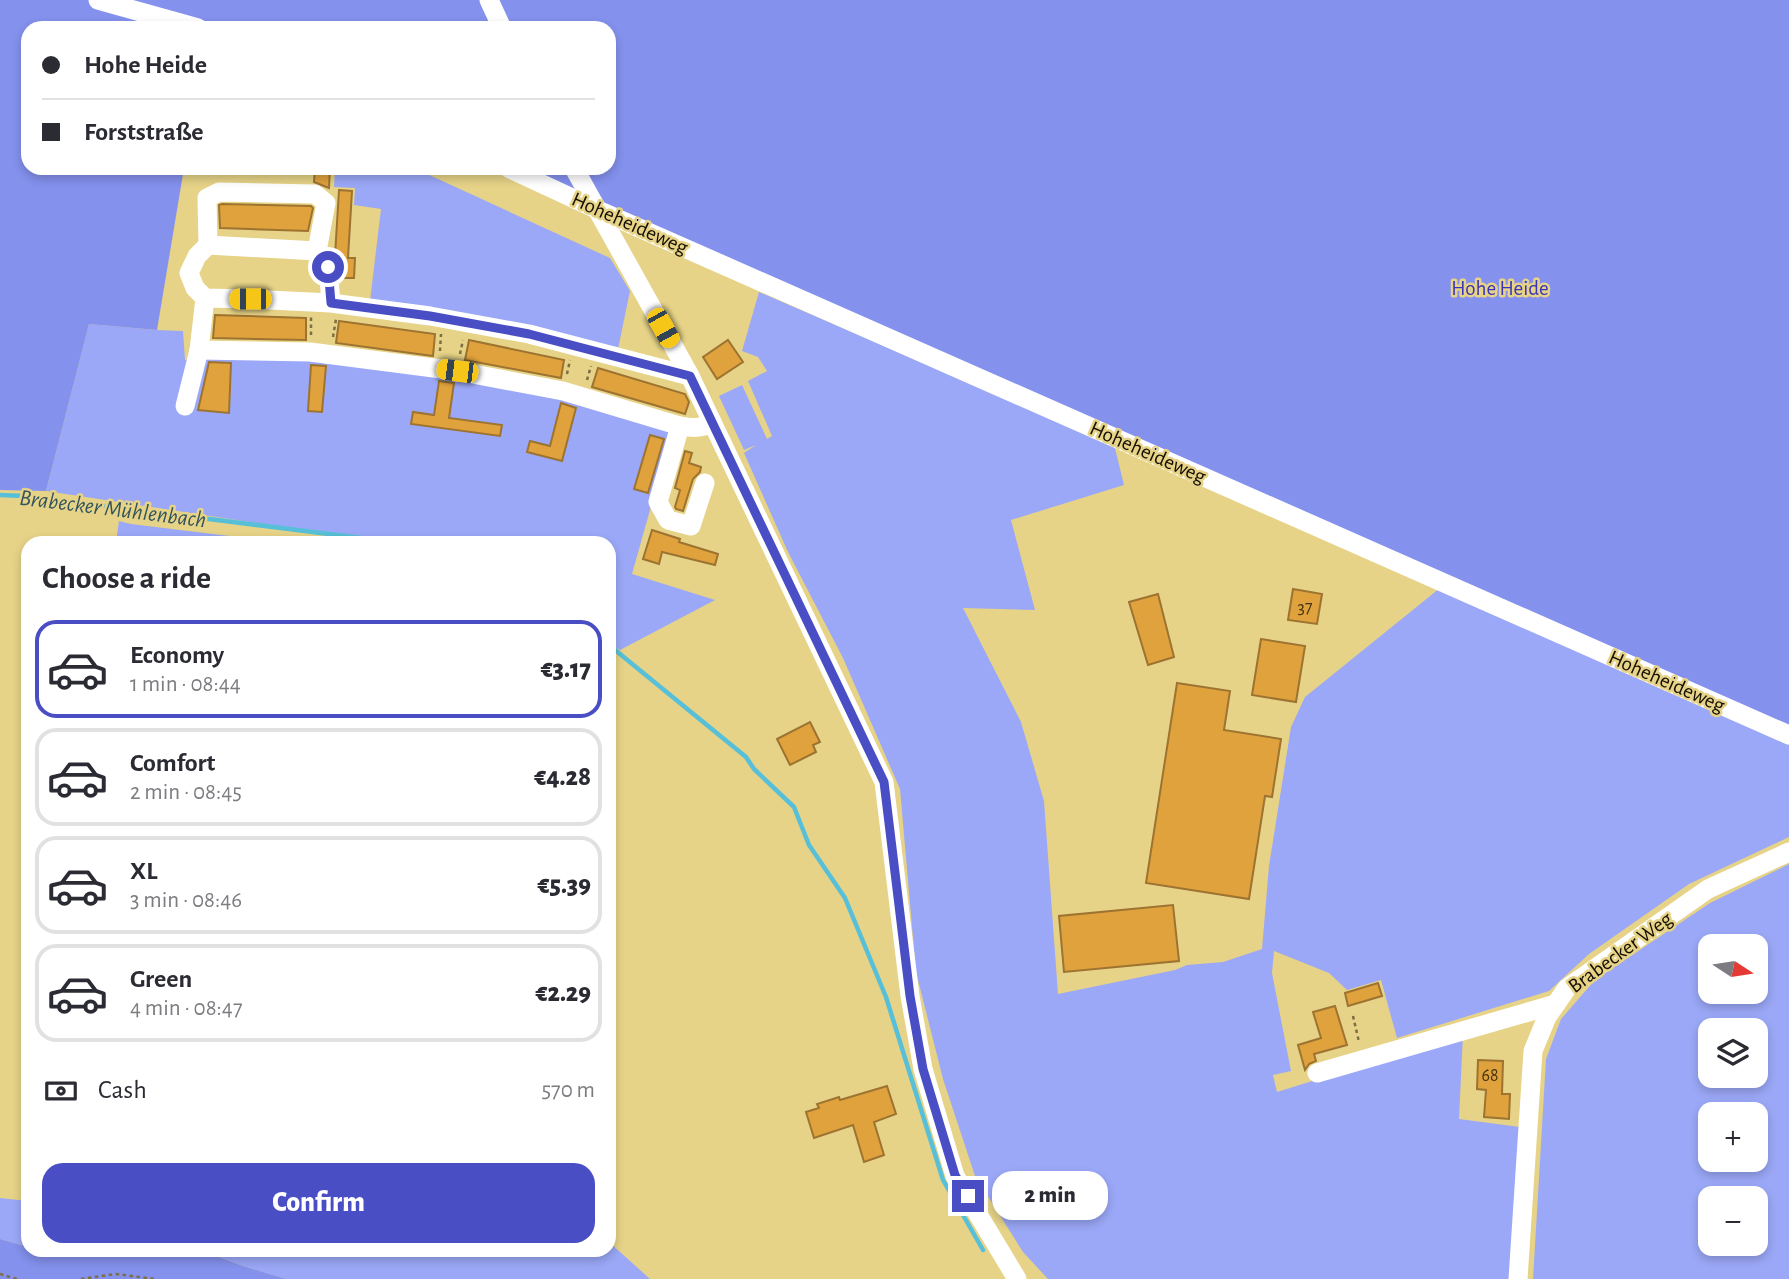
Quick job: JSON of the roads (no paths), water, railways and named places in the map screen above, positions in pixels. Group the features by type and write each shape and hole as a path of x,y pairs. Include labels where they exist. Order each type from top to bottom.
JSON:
{"street":[{"path":"98,0 173,21"},
{"path":"489,0 499,21"},
{"name":"Hoheheideweg","path":"523,175 1789,735"},
{"path":"578,175 690,376 884,782 910,996 923,1069 955,1175 1017,1279"},
{"path":"335,303 328,267 317,251 326,203 315,194 219,192 207,198 208,245 197,256 189,273 195,288 205,298 335,303 443,318 529,334 690,376"},
{"path":"208,245 317,251"},
{"path":"185,406 199,350 205,298"},
{"path":"199,350 310,352 448,370 563,391 680,426 696,428 712,422"},
{"path":"680,426 658,502 668,520 691,526 705,483"},
{"name":"Brabecker Weg","path":"1518,1279 1533,1051 1547,1017 1567,988 1708,889 1789,852"},
{"path":"1317,1073 1556,1004"}],"waterway":[{"name":"Brabecker Mühlenbach","path":"0,495 345,536"},
{"name":"Brabecker Mühlenbach","path":"616,651 746,757 754,769 794,807 809,845 845,898 886,997 943,1180 983,1250"}],"park label":[{"name":"Hohe Heide","path":"1500,288"}]}
